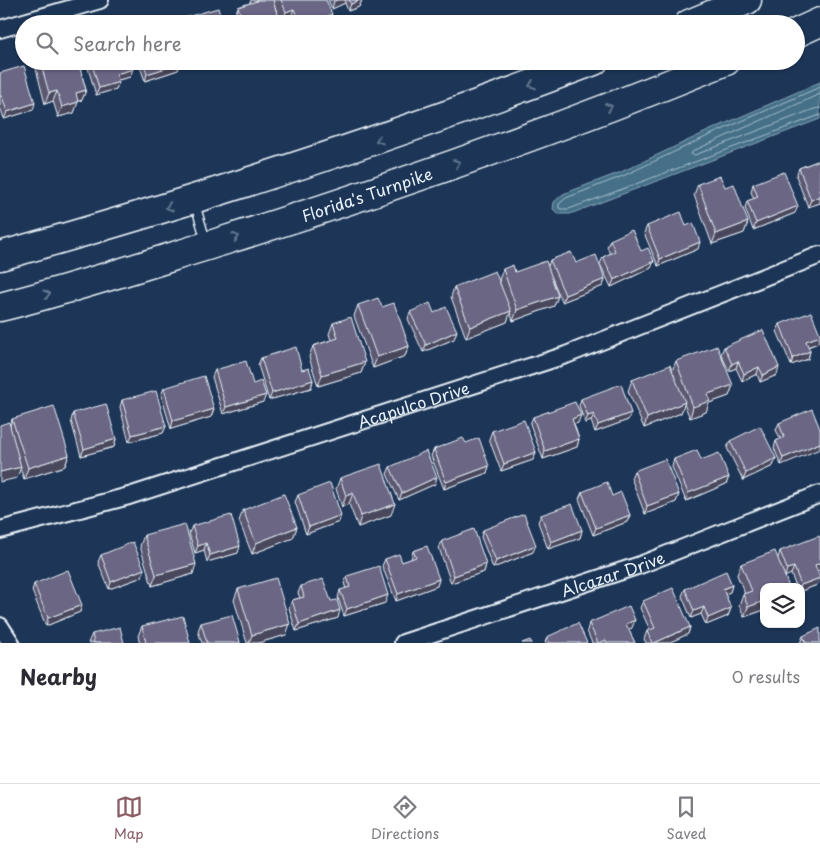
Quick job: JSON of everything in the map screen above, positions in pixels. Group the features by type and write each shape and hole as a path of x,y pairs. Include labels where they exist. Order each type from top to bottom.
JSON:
{"highway":[{"path":"711,15 747,0"},
{"path":"805,29 820,22"},
{"path":"0,256 194,200 378,140 570,70"},
{"name":"Florida's Turnpike","path":"0,307 208,246 403,182 552,129 703,70"}],"street":[{"path":"48,15 100,0"},
{"path":"0,29 15,25"},
{"name":"Acapulco Drive","path":"0,530 129,496 566,355 820,255"},
{"name":"Alcazar Drive","path":"403,643 640,566 820,494"},
{"path":"0,626 11,643"}],"lane":[{"path":"194,200 208,246"}],"water":[{"path":"820,82 820,119 570,214 558,214 553,209 554,202 563,194 621,172 708,131"}],"building":[{"path":"273,0 277,15 241,15 238,7 257,1"},
{"path":"281,0 326,0 332,14 297,15 294,9 286,12"},
{"path":"349,0 360,0 351,4"},
{"path":"218,8 220,15 194,15"},
{"path":"15,69 25,70 35,103 7,112 2,96 0,97 0,73"},
{"path":"43,70 80,70 86,90 76,93 78,102 62,107 57,91 49,93"},
{"path":"94,70 130,70 116,74 119,82 99,88"},
{"path":"146,70 159,70 147,74"},
{"path":"820,160 820,196 811,200 799,168"},
{"path":"784,172 798,206 756,223 747,201 758,197 753,184"},
{"path":"720,176 725,187 734,184 748,222 716,234 698,184"},
{"path":"681,212 686,226 693,223 700,242 660,259 647,226"},
{"path":"632,230 641,251 648,248 654,261 614,280 603,257 615,251 610,240"},
{"path":"571,252 576,263 596,255 605,279 565,295 550,260"},
{"path":"546,261 558,296 517,310 503,269 513,265 515,272"},
{"path":"495,271 511,311 470,327 454,287"},
{"path":"378,298 382,307 394,303 409,346 377,357 358,305"},
{"path":"430,303 434,313 446,307 457,331 426,345 410,312"},
{"path":"811,312 820,336 806,341 810,351 793,358 780,324"},
{"path":"351,317 365,362 322,375 313,346 338,338 333,323"},
{"path":"763,330 779,367 763,375 759,367 744,374 738,361 732,364 724,347"},
{"path":"717,346 733,385 708,394 710,401 693,407 676,361"},
{"path":"296,347 302,370 309,368 313,380 272,393 261,358"},
{"path":"246,361 253,384 261,381 266,395 226,407 215,370"},
{"path":"670,365 685,402 647,418 632,380"},
{"path":"204,376 214,409 173,421 164,388"},
{"path":"621,384 631,413 598,425 594,414 588,416 581,399"},
{"path":"156,391 166,426 132,435 122,400"},
{"path":"575,402 581,415 572,419 579,439 545,451 533,417"},
{"path":"106,404 116,439 84,449 73,413"},
{"path":"54,406 69,455 28,468 12,419"},
{"path":"812,409 820,429 820,443 783,458 776,441 784,437 779,423"},
{"path":"524,420 536,452 504,464 492,431"},
{"path":"9,422 21,467 0,472 0,425"},
{"path":"760,426 776,458 746,473 730,441"},
{"path":"463,438 466,443 479,438 489,466 446,482 434,449"},
{"path":"697,450 701,460 719,453 729,477 688,493 674,459"},
{"path":"426,451 437,477 402,493 390,467"},
{"path":"665,459 679,494 647,506 634,471"},
{"path":"381,464 395,504 361,516 353,493 346,496 340,478"},
{"path":"607,482 612,496 621,492 630,515 596,528 582,492"},
{"path":"330,483 341,515 309,527 298,495"},
{"path":"284,494 297,527 256,543 243,510"},
{"path":"572,504 582,530 551,542 541,515"},
{"path":"524,514 536,545 496,561 483,530"},
{"path":"231,515 240,546 210,555 206,543 198,546 192,526"},
{"path":"185,524 196,564 156,575 144,535"},
{"path":"474,529 486,564 454,576 442,541"},
{"path":"819,536 820,563 815,565 820,578 805,584 800,583 794,567 787,569 780,551"},
{"path":"133,542 144,569 111,582 101,555"},
{"path":"427,546 439,579 398,594 385,559 399,554 402,562 416,557 413,551"},
{"path":"775,551 787,583 760,583 760,602 748,607 743,594 752,591 741,564"},
{"path":"379,566 388,595 347,609 340,590 350,587 347,576"},
{"path":"68,570 82,605 48,618 34,584"},
{"path":"726,571 732,585 723,589 731,608 708,618 704,607 694,611 685,589"},
{"path":"276,578 290,624 252,635 238,589"},
{"path":"323,579 331,601 337,600 340,610 299,624 292,600 304,597 301,586"},
{"path":"673,588 690,627 652,643 647,631 655,628 643,601"},
{"path":"629,606 635,620 626,624 635,643 607,643 606,640 598,643 589,623"},
{"path":"232,615 240,642 207,643 201,623"},
{"path":"183,616 190,643 146,643 142,626"},
{"path":"578,623 587,643 550,643 547,637"},
{"path":"120,627 124,643 94,643 92,634"},
{"path":"820,628 820,643 806,643 803,636"}]}
